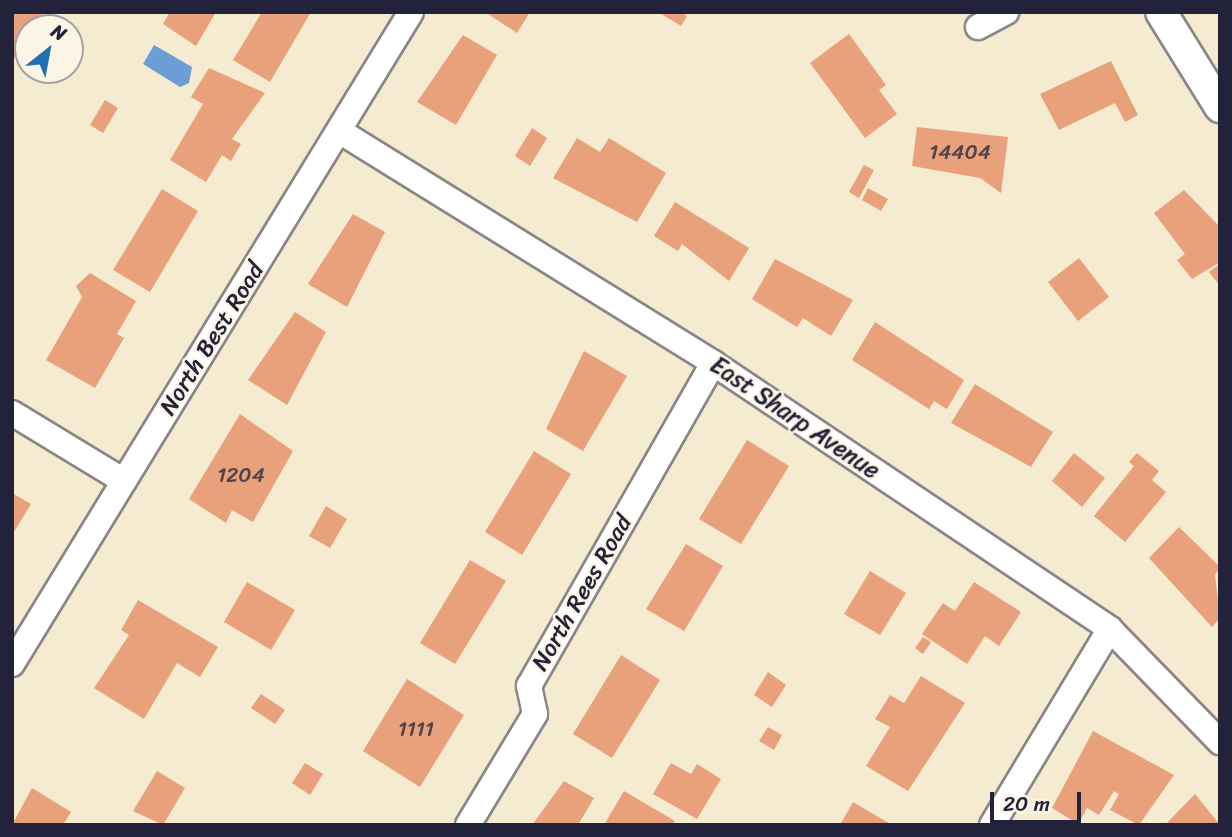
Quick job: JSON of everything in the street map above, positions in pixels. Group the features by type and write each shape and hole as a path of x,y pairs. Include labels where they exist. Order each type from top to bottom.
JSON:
{"street":[{"name":"North Best Road","path":"12,664 341,132 411,12"},
{"path":"978,27 1006,12"},
{"path":"1161,12 1220,107"},
{"name":"East Sharp Avenue","path":"341,132 713,363 1110,629 1220,742"},
{"name":"North Rees Road","path":"468,825 535,714 529,686 713,363"},
{"path":"12,413 124,481"},
{"path":"992,825 1110,629"}],"water":[{"path":"154,45 192,67 189,83 180,87 143,64"}],"building":[{"path":"12,12 44,12 14,14 12,63"},
{"path":"170,12 216,12 196,46 163,24"},
{"path":"262,12 311,12 270,82 233,60"},
{"path":"485,12 530,12 517,33"},
{"path":"658,12 681,12 687,16 681,26"},
{"path":"849,34 886,85 879,90 897,114 865,138 810,63"},
{"path":"463,35 497,55 456,125 417,102"},
{"path":"1111,61 1138,115 1125,122 1115,103 1059,130 1040,94"},
{"path":"209,68 265,93 232,139 241,144 231,161 222,155 206,182 170,160 203,104 191,97"},
{"path":"105,100 118,108 103,133 90,125"},
{"path":"917,127 1008,137 1001,193 980,178 912,166"},
{"path":"532,128 547,138 530,166 515,156"},
{"path":"577,138 600,152 609,138 666,173 637,222 553,178"},
{"path":"864,165 874,170 859,198 849,192"},
{"path":"868,188 888,199 881,211 862,200"},
{"path":"162,189 198,211 150,292 113,270"},
{"path":"1184,190 1220,227 1220,262 1192,279 1177,260 1185,254 1154,213"},
{"path":"675,202 749,248 729,281 682,244 678,251 654,236"},
{"path":"353,214 385,232 347,307 308,284"},
{"path":"1079,258 1109,297 1078,321 1048,282"},
{"path":"775,259 853,300 831,336 803,318 797,327 752,299"},
{"path":"1220,264 1220,286 1209,272"},
{"path":"90,273 136,301 117,334 124,338 95,388 46,360 82,297 76,286"},
{"path":"295,312 326,332 287,405 248,380"},
{"path":"875,322 964,380 947,409 934,401 929,409 852,360"},
{"path":"584,351 627,376 583,451 546,429"},
{"path":"975,384 1053,432 1031,467 951,423"},
{"path":"240,414 293,451 253,522 232,510 226,523 189,499"},
{"path":"747,440 789,466 741,544 699,519"},
{"path":"534,451 571,474 522,555 485,532"},
{"path":"1074,453 1105,478 1082,507 1052,481"},
{"path":"1137,453 1159,471 1152,480 1166,492 1125,542 1094,516 1134,466 1129,462"},
{"path":"12,493 31,504 12,535"},
{"path":"326,506 347,519 330,548 309,536"},
{"path":"1179,527 1220,567 1215,575 1220,618 1212,627 1149,558"},
{"path":"686,544 723,566 684,631 646,609"},
{"path":"470,560 506,581 455,664 420,643"},
{"path":"870,571 906,593 880,635 844,614"},
{"path":"247,582 295,610 271,650 224,622"},
{"path":"974,582 1021,612 999,646 985,636 967,664 922,634 943,603 955,611"},
{"path":"138,600 218,647 200,677 177,663 144,719 94,688 129,635 121,630"},
{"path":"923,637 931,642 923,654 915,648"},
{"path":"621,655 660,680 612,758 573,734"},
{"path":"768,672 786,685 772,707 754,695"},
{"path":"921,676 965,703 908,791 866,766 890,727 875,719 890,695 904,703"},
{"path":"407,679 464,715 420,787 363,751"},
{"path":"261,694 285,710 275,724 251,708"},
{"path":"768,727 782,735 774,750 759,741"},
{"path":"1093,731 1174,775 1139,825 1110,810 1119,794 1114,791 1099,815 1087,808 1078,824 1052,808"},
{"path":"305,763 323,774 310,795 292,783"},
{"path":"671,763 691,774 697,764 721,779 697,819 653,794"},
{"path":"157,771 185,788 163,825 133,811"},
{"path":"564,781 594,798 578,825 532,825"},
{"path":"32,788 71,812 63,825 12,825"},
{"path":"624,791 675,821 672,825 604,825"},
{"path":"1195,794 1220,825 1165,825"},
{"path":"853,802 892,825 840,825"}]}
